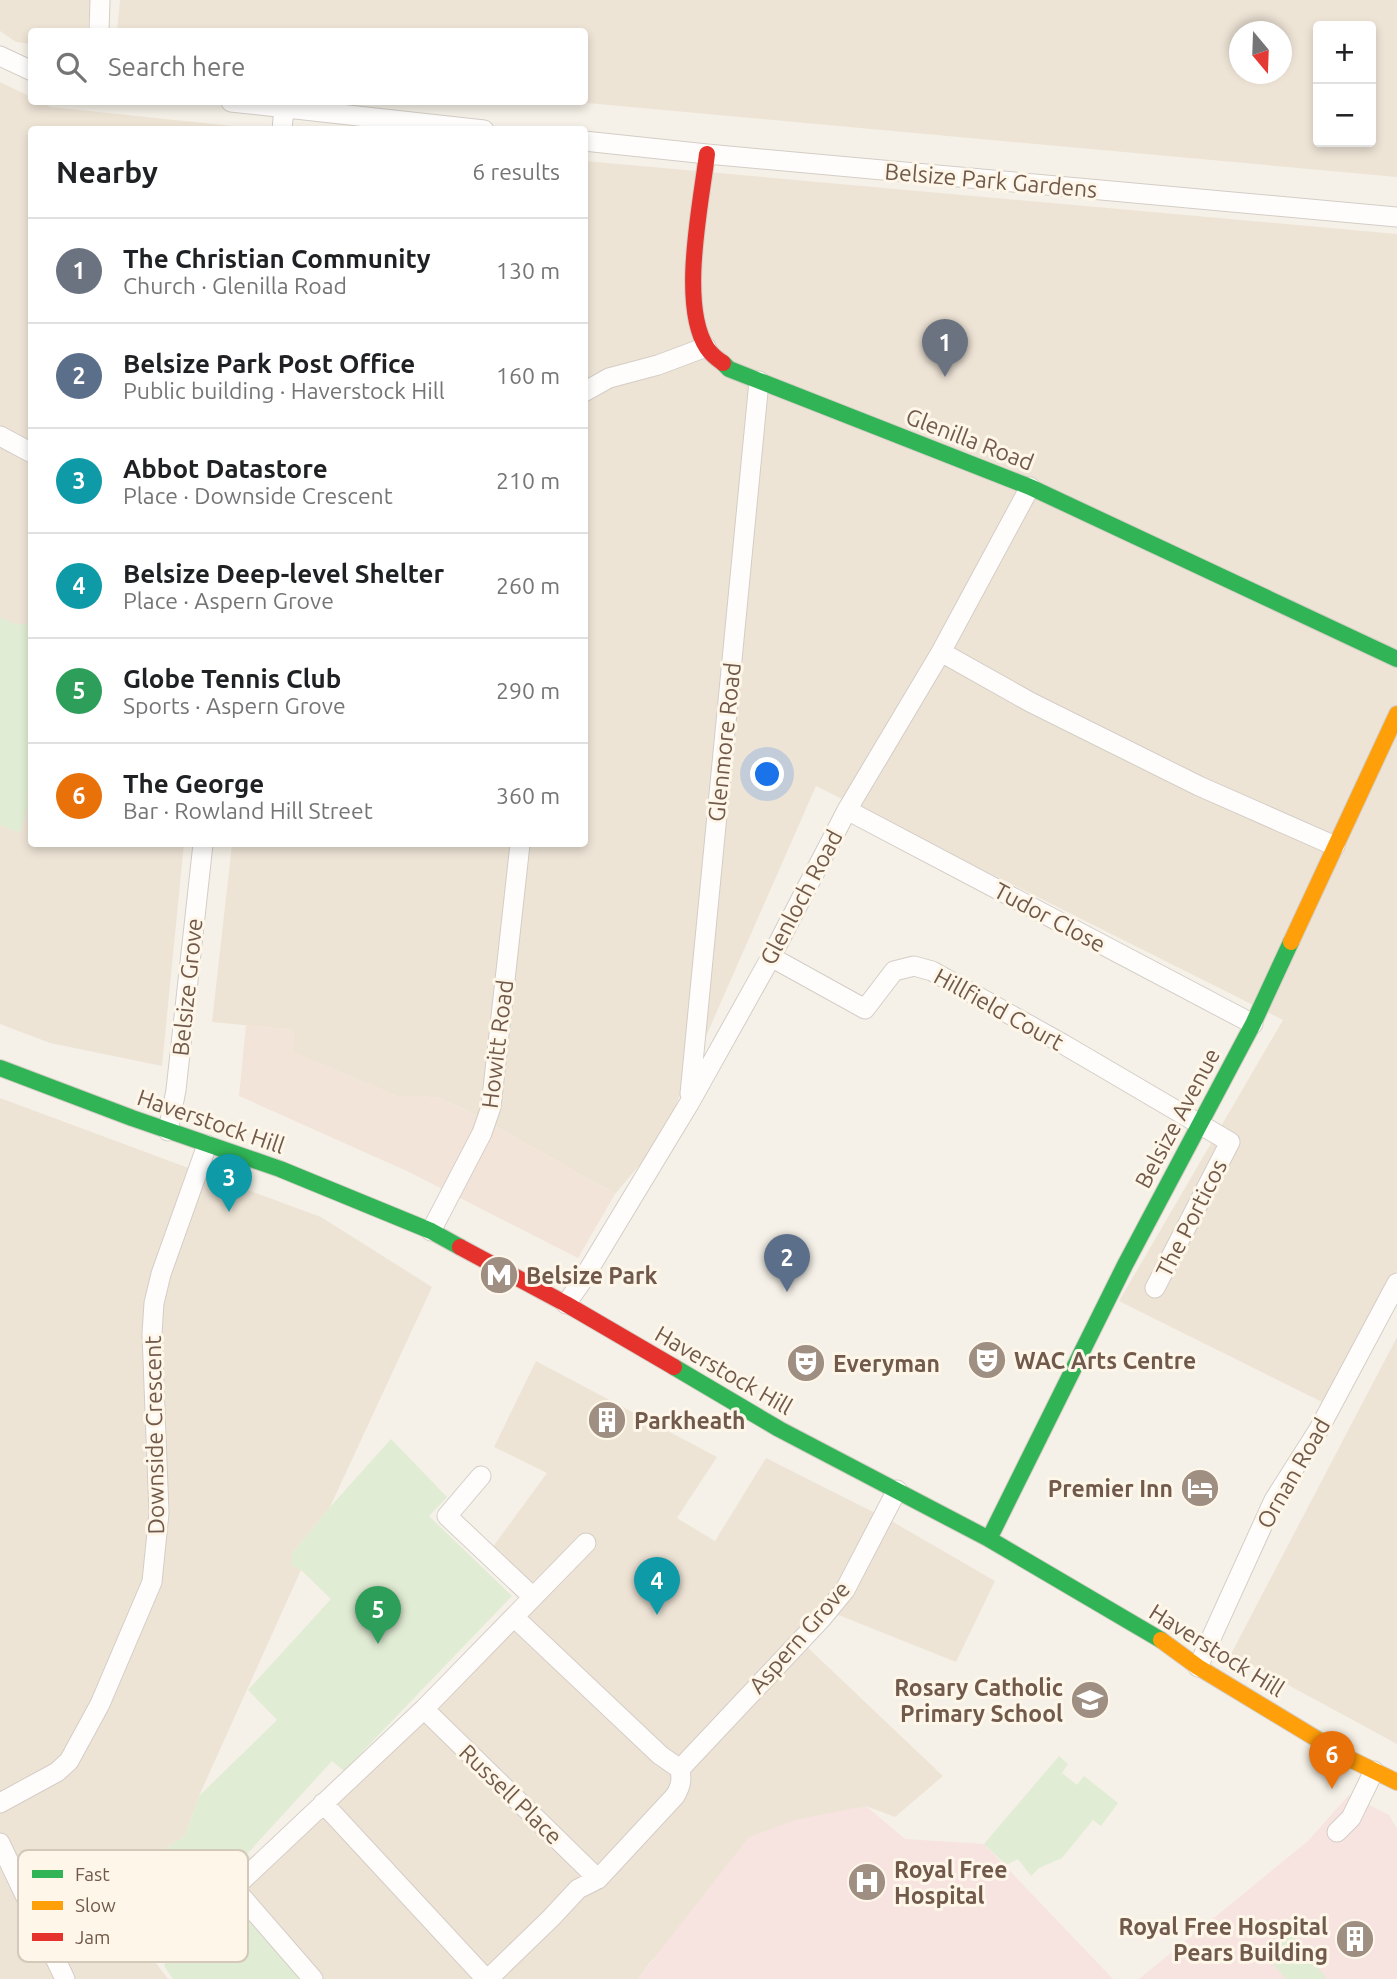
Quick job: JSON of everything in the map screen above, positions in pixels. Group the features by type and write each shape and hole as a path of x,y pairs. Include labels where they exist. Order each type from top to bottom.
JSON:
{"street":[{"path":"99,28 100,0"},
{"path":"0,56 28,69"},
{"path":"258,105 448,126"},
{"path":"282,126 284,108"},
{"name":"Belsize Park Gardens","path":"588,141 1397,217"},
{"name":"Glenilla Road","path":"707,154 695,253 693,305 706,347 729,369 1030,487 1397,659"},
{"path":"588,390 608,378 658,365 706,347"},
{"name":"Glenmore Road","path":"690,1102 759,382"},
{"path":"0,426 16,444"},
{"name":"Glenloch Road","path":"566,1304 690,1102 771,957 847,810 941,652 1030,487"},
{"path":"941,652 1030,702 1187,780 1335,846"},
{"name":"Belsize Avenue","path":"989,1539 1125,1265 1253,1024 1397,714"},
{"name":"Tudor Close","path":"847,810 1253,1024"},
{"name":"Belsize Grove","path":"168,1131 176,1090 203,847"},
{"name":"Howitt Road","path":"431,1231 482,1133 491,1107 520,847"},
{"name":"Hillfield Court","path":"771,957 865,1009 894,971 914,966 932,971 1200,1123"},
{"name":"Haverstock Hill","path":"0,1068 168,1131 280,1169 431,1231 566,1304 756,1416 989,1539 1156,1637 1198,1667 1350,1759 1388,1778"},
{"name":"The Porticos","path":"1155,1289 1230,1142 1200,1123"},
{"name":"Downside Crescent","path":"0,1803 57,1772 69,1761 100,1704 152,1582 159,1513 152,1334 154,1303 161,1274 207,1145"},
{"name":"Ornan Road","path":"1198,1667 1274,1500 1319,1429 1396,1287"},
{"path":"481,1476 447,1516 533,1597"},
{"name":"Aspern Grove","path":"317,1809 487,1979 551,1919 578,1889 598,1879 675,1796 682,1779 680,1769 845,1590 897,1490"},
{"path":"248,1875 424,1709 586,1543"},
{"path":"514,1617 660,1755 680,1769"},
{"name":"Russell Place","path":"424,1709 598,1879"},
{"path":"1337,1832 1388,1778"},
{"path":"0,1843 18,1881"},
{"path":"248,1904 313,1979"},
{"path":"57,1962 65,1979"}],"shaded area":[{"path":"0,0 90,0 88,28 28,28 28,44 16,42 0,31"},
{"path":"120,0 1397,0 1397,177 588,103 588,28 117,28"},
{"path":"0,82 28,96 28,105 233,126 28,126 28,847 184,847 162,1066 50,1043 0,1024"},
{"path":"588,161 1397,234 1397,1270 1332,1407 1119,1301 1283,1020 816,786 660,1141 615,1194 470,1112 439,1098 397,1096 292,1052 294,1030 212,1022 232,847 588,847"},
{"path":"246,1025 294,1030 293,1052 397,1096 439,1098 470,1112 615,1194 578,1258 409,1172 239,1096"},
{"path":"0,1098 321,1217 432,1287 330,1507 292,1554 301,1570 199,1796 185,1836 163,1850 18,1850 18,1962 155,1962 168,1979 0,1979"},
{"path":"1397,1337 1397,1744 1231,1654"},
{"path":"536,1361 717,1457 677,1518 715,1541 766,1458 895,1523 995,1581 956,1662 831,1612 804,1644 943,1776 895,1817 866,1806 652,1960 638,1979 307,1979 248,1891 248,1864 531,1594 489,1552 547,1473 494,1447"},
{"path":"1349,1795 1389,1815 1397,1829 1397,1979 1139,1979 1308,1841"},
{"name":"Royal Free Hospital","path":"866,1806 905,1839 984,1844 1113,1979 638,1979 749,1837 795,1820"}],"green space":[{"path":"0,617 12,623 28,625 28,807 20,833 0,825"},
{"path":"391,1439 447,1497 429,1516 512,1596 344,1771 332,1761 248,1853 248,1850 163,1850 185,1836 199,1796 277,1720 248,1690 331,1599 301,1570 291,1565 292,1554"},
{"path":"1059,1756 1068,1764 1062,1773 1077,1785 1084,1776 1118,1803 1101,1826 1093,1820 1062,1858 1039,1868 1031,1876 1018,1859 1006,1865 984,1844"},
{"path":"248,1895 306,1979 173,1979 164,1966 165,1963 248,1962"},
{"path":"1290,1932 1327,1979 1286,1979 1264,1954"}],"traffic: fast":[{"path":"723,363 729,369 1030,487 1397,659"},
{"path":"989,1539 1125,1265 1253,1024 1291,942"},
{"path":"0,1068 132,1118 280,1169 431,1231 460,1247"},
{"path":"674,1367 779,1429 989,1539 1161,1640"}],"traffic: slow":[{"path":"1291,942 1397,714"},
{"path":"1161,1640 1198,1667 1350,1759 1397,1782"}],"traffic: jam":[{"path":"707,154 694,254 694,307 707,348 723,363"},
{"path":"460,1247 566,1304 674,1367"}],"place":[{"name":"The Christian Community","path":"945,377"},
{"name":"Abbot Datastore","path":"229,1212"},
{"name":"Belsize Park","path":"499,1275"},
{"name":"Belsize Park Post Office","path":"787,1292"},
{"name":"WAC Arts Centre","path":"987,1360"},
{"name":"Everyman","path":"806,1363"},
{"name":"Parkheath","path":"607,1420"},
{"name":"Premier Inn","path":"1200,1488"},
{"name":"Belsize Deep-level Shelter","path":"657,1615"},
{"name":"Globe Tennis Club","path":"378,1644"},
{"name":"Rosary Catholic Primary School","path":"1090,1700"},
{"name":"The George","path":"1332,1789"},
{"name":"Royal Free Hospital","path":"867,1882"},
{"name":"Royal Free Hospital Pears Building","path":"1355,1939"}]}
